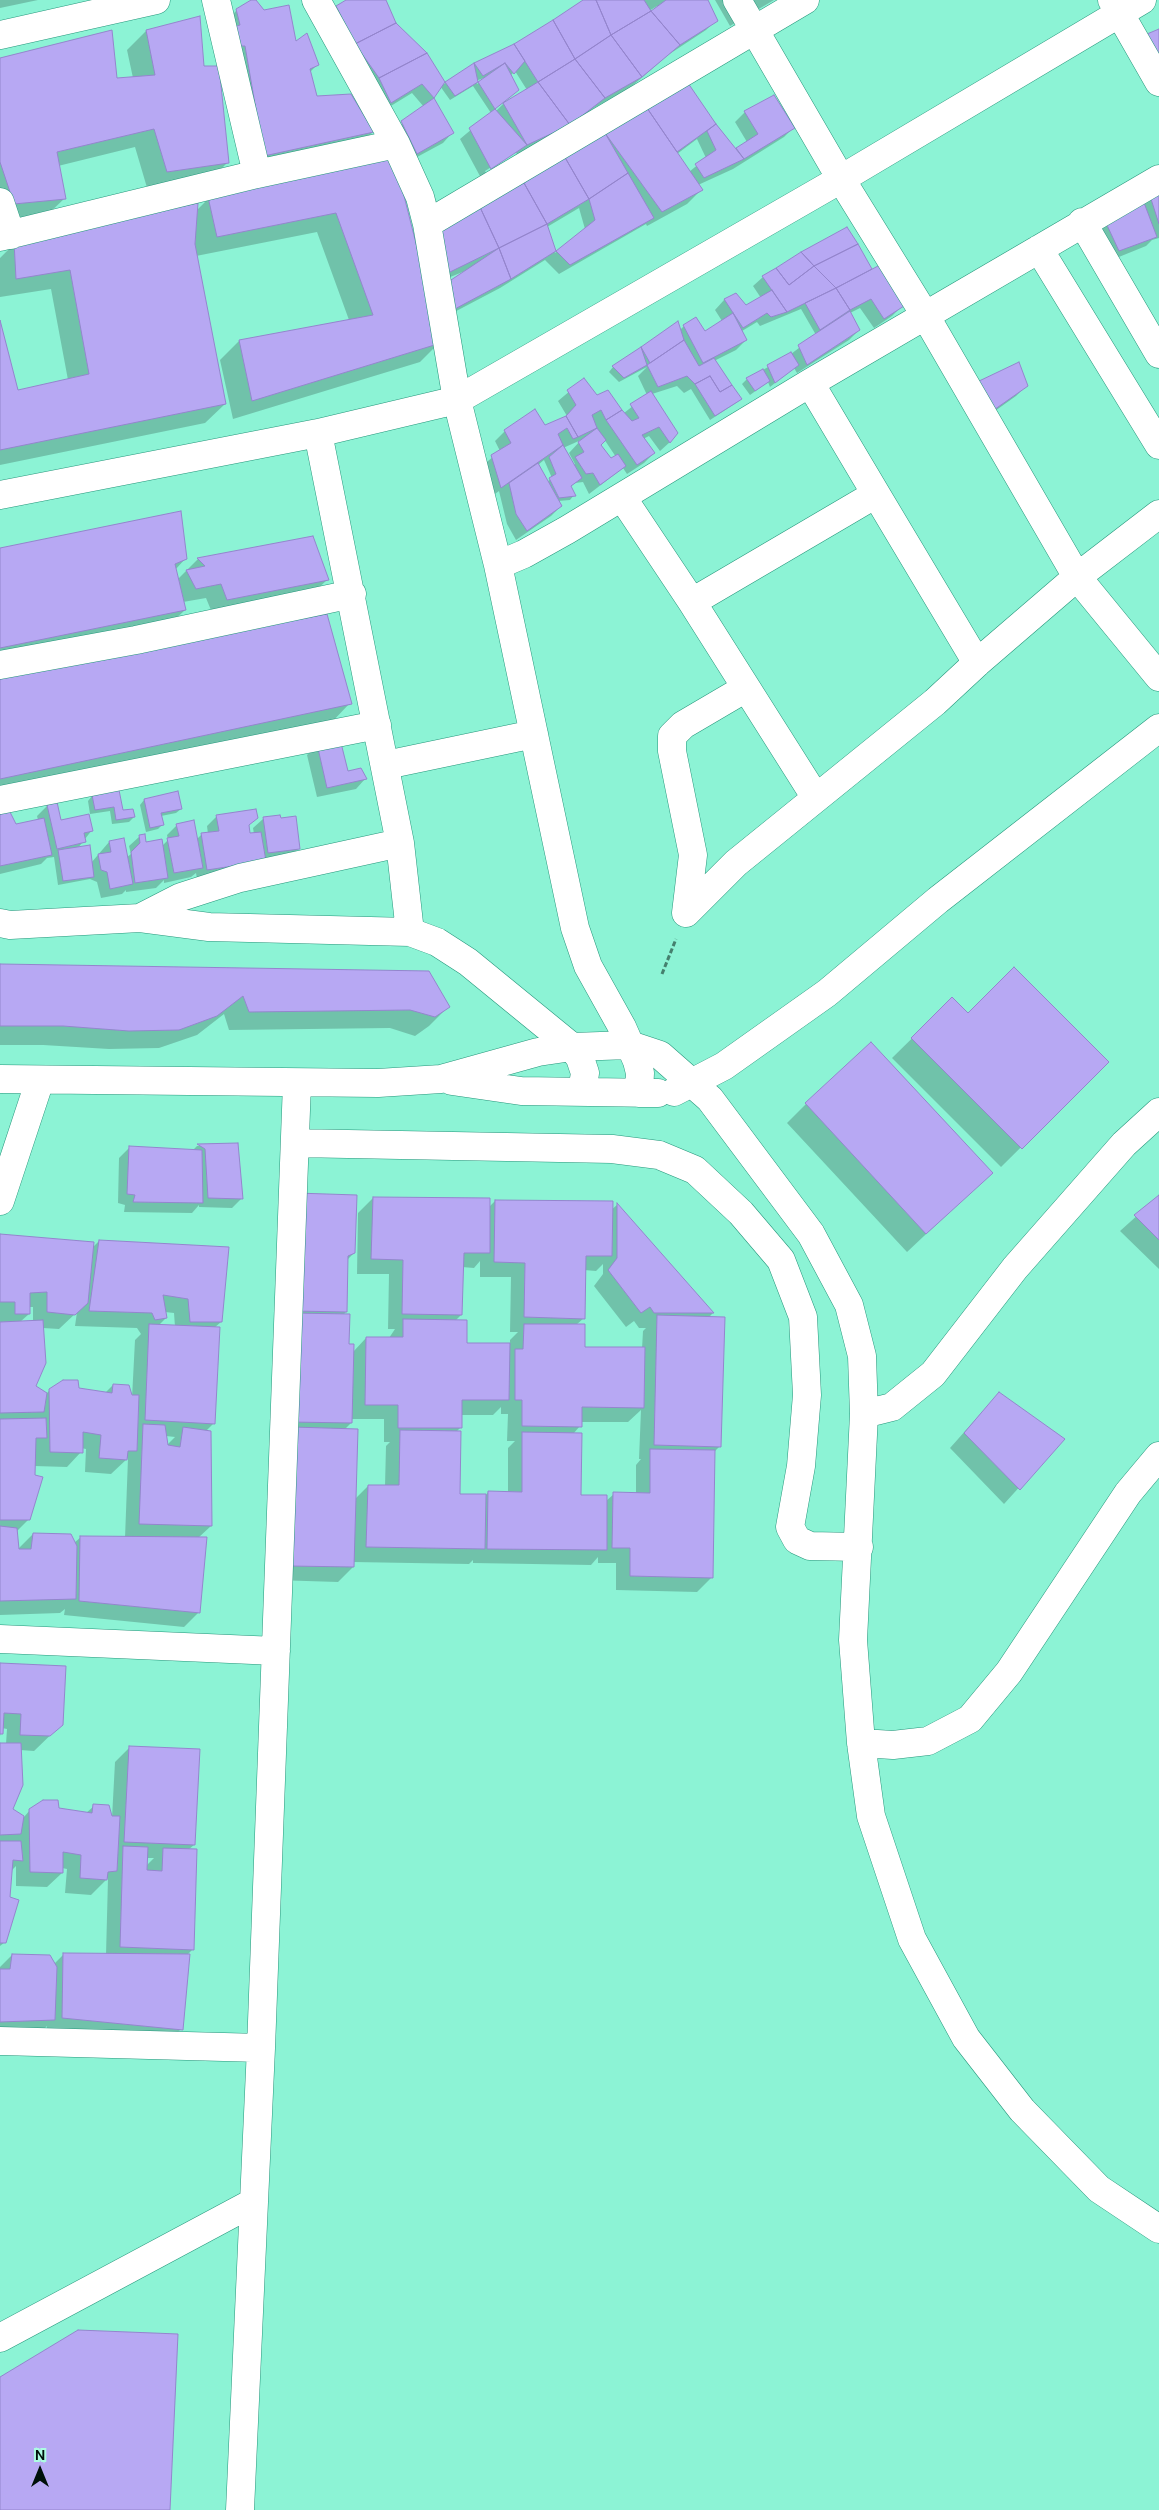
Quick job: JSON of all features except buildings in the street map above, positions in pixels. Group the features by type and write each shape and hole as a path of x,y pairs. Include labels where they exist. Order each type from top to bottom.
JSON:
{"street":[{"path":"0,35 156,0"},
{"path":"216,0 257,174"},
{"path":"316,0 396,144 420,197 427,224 458,400 498,564 574,928 588,966 630,1045 640,1073 639,1093"},
{"path":"737,0 841,179 925,315 1076,577 1159,677"},
{"path":"427,224 805,0"},
{"path":"0,495 318,433 458,400 841,179 1124,4 1159,82"},
{"path":"0,202 6,236 257,174 396,144"},
{"path":"498,564 524,554 622,497 810,383 1082,222 1159,179"},
{"path":"1082,222 1159,354"},
{"path":"1039,249 1159,446"},
{"path":"810,383 977,663"},
{"path":"318,433 386,765 400,843 410,932"},
{"path":"692,602 876,494"},
{"path":"622,497 692,602 816,798"},
{"path":"686,913 736,863 935,702 1076,577 1159,514"},
{"path":"0,665 136,640 352,594"},
{"path":"686,913 693,855 672,751 672,736 683,725 746,688"},
{"path":"0,800 377,725"},
{"path":"441,1079 521,1091 639,1093 692,1091 827,993 938,900 1159,728"},
{"path":"386,765 534,734"},
{"path":"140,918 181,897 240,878 400,843"},
{"path":"0,923 10,925 140,918 209,927 410,932 437,942 468,962 572,1047 580,1058 585,1073 582,1092"},
{"path":"0,1079 378,1083 441,1079 538,1052 572,1047 630,1045 660,1055 750,1157 811,1234 849,1305 862,1356 864,1414 854,1640 860,1742 871,1816 912,1939 966,2038 1022,2110 1099,2189 1159,2229"},
{"path":"0,1201 40,1080"},
{"path":"240,2510 261,2048 297,1083"},
{"path":"864,1414 892,1408 933,1374 1015,1268 1124,1144 1159,1112"},
{"path":"295,1143 612,1149 658,1154 695,1170 741,1213 781,1260 803,1317 807,1395 801,1466 790,1527 797,1540 810,1546 859,1547"},
{"path":"860,1742 894,1745 928,1740 970,1719 1009,1672 1128,1493 1159,1456"},
{"path":"0,1639 276,1650"},
{"path":"0,2041 261,2048"},
{"path":"0,2338 254,2202"}],"path":[{"path":"662,974 686,913"}]}
